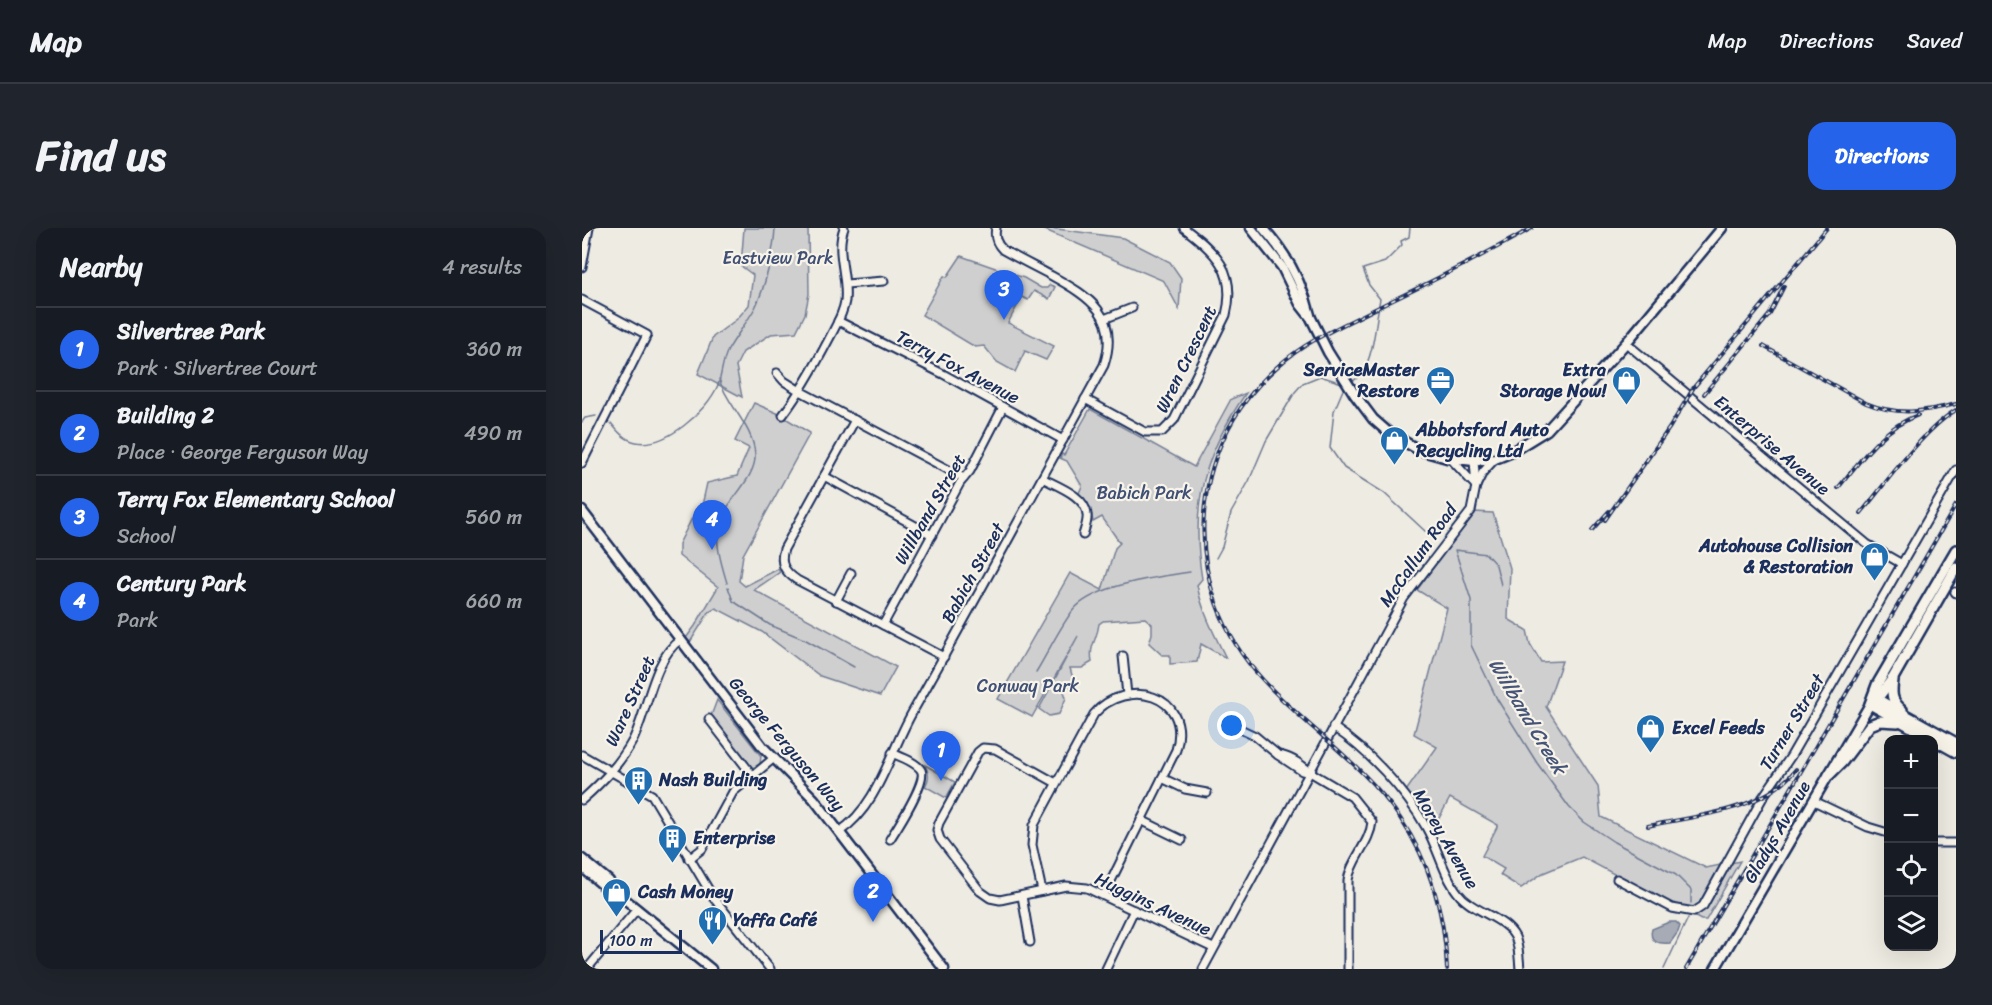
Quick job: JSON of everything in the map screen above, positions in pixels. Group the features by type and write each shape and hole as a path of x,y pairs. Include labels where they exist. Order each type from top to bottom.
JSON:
{"highway":[{"path":"1871,704 1877,685 1956,549"},
{"path":"1871,704 1893,678 1956,568"},
{"path":"1893,678 1891,693 1894,703 1932,735"},
{"path":"1871,704 1929,735"},
{"path":"1829,775 1842,762 1867,728 1875,723 1897,722 1928,735"},
{"path":"1938,739 1956,743"},
{"path":"1938,740 1956,752"}],"main road":[{"path":"1251,228 1282,267 1300,304 1311,318 1333,360 1373,419 1394,436 1419,450 1451,459 1474,461 1495,459 1518,449 1547,430 1626,343 1722,228"},
{"path":"1263,228 1288,262 1307,301 1311,318"},
{"name":"George Ferguson Way","path":"582,511 680,640 774,758 809,794 944,969"},
{"name":"Gladys Avenue","path":"1715,969 1871,704"},
{"path":"582,860 609,881 612,888"},
{"path":"582,867 604,886 612,888 711,969"}],"street":[{"path":"582,267 589,228"},
{"path":"783,415 800,391 838,321 844,304 846,284 840,243 844,228"},
{"path":"996,228 994,234 1003,250 1080,292 1094,304 1104,319 1132,308"},
{"name":"Wren Crescent","path":"1085,399 1145,432 1162,432 1174,420 1226,315 1230,300 1230,286 1219,259 1184,228"},
{"path":"846,284 884,281"},
{"path":"582,300 647,335 582,463"},
{"name":"Babich Street","path":"839,832 854,820 870,800 892,753 1104,365 1108,342 1104,319"},
{"name":"Terry Fox Avenue","path":"838,321 1063,440"},
{"name":"Enterprise Avenue","path":"1626,343 1867,544 1902,564"},
{"path":"777,373 784,381 800,391 964,478"},
{"name":"Willband Street","path":"883,625 970,471 1003,407"},
{"path":"855,420 784,549 782,562 789,575 836,602 944,657"},
{"path":"1451,459 1476,486 1495,459"},
{"name":"McCallum Road","path":"1203,969 1404,598 1470,511 1476,486 1474,461"},
{"name":"Turner Street","path":"1617,879 1672,908 1694,912 1703,906 1763,797 1791,756 1956,470"},
{"path":"824,476 932,535"},
{"path":"1042,478 1076,497 1082,503 1088,517 1083,535"},
{"path":"836,602 851,573"},
{"name":"Ware Street","path":"582,800 612,772 634,738 644,714 651,686 672,645 680,640"},
{"path":"1123,656 1127,695"},
{"path":"1042,891 1032,845 1032,835 1038,816 1094,714 1109,700 1127,695 1144,695 1164,702 1177,719 1179,740 1104,895"},
{"path":"709,720 753,776"},
{"name":"Morey Avenue","path":"1334,727 1360,748 1404,794 1427,829 1451,884 1459,895 1474,908 1503,924 1515,937 1520,969"},
{"path":"1238,728 1254,736 1278,755 1283,755 1352,797 1372,822 1369,834 1348,875 1348,969"},
{"name":"Huggins Avenue","path":"1056,783 995,749 983,747 975,757 937,830 940,839 980,891 990,898 1000,900 1076,886 1087,888 1213,948"},
{"path":"890,839 919,787 923,775 921,768 917,765 892,753"},
{"path":"582,755 652,795 713,897 770,969"},
{"path":"689,859 702,849 729,796 774,758"},
{"path":"1162,778 1185,789 1207,793"},
{"path":"1814,801 1868,827 1884,832"},
{"path":"1141,820 1182,840"},
{"path":"1938,843 1956,843"},
{"path":"1022,896 1030,942"},
{"path":"582,963 588,969 637,909"},
{"path":"1106,969 1134,910"}],"green space":[{"name":"Eastview Park","path":"744,228 808,228 809,294 805,314 796,332 771,334 743,352 736,366 742,397 698,374 713,337 737,319 749,305 753,275 741,266"},
{"path":"1050,228 1123,238 1170,262 1181,278 1179,309 1164,281 1045,230"},
{"path":"961,256 1024,278 1041,288 1047,288 1050,285 1055,287 1049,299 1034,291 1028,300 1022,297 1008,323 1054,346 1046,360 1025,351 1015,372 997,362 984,346 975,347 922,315 944,276 947,277"},
{"name":"Babich Park","path":"1246,393 1210,459 1204,481 1198,527 1202,579 1197,585 1199,595 1226,658 1201,644 1197,662 1170,664 1170,655 1162,655 1149,643 1152,624 1145,618 1103,621 1099,624 1092,647 1092,662 1082,668 1070,668 1075,686 1070,686 1064,691 1066,698 1059,714 1049,716 1039,709 1078,636 1032,717 998,699 1070,573 1102,590 1115,548 1120,543 1102,517 1093,522 1090,507 1079,493 1082,486 1067,461 1060,458 1062,454 1064,455 1090,409 1194,467 1231,399"},
{"path":"754,403 777,413 810,433 743,555 739,581 745,586 778,569 780,572 754,590 896,667 880,696 820,676 762,632 716,608 709,612 687,647 683,642 718,587 679,556 679,544 692,518 699,519 707,483 737,476 749,448 735,441"},
{"path":"1474,512 1493,513 1510,568 1508,619 1527,630 1530,644 1541,662 1562,661 1546,707 1598,786 1601,817 1706,868 1740,861 1706,920 1701,920 1582,857 1543,873 1521,888 1500,875 1504,869 1482,856 1498,825 1450,798 1431,833 1406,791 1437,747 1414,734 1447,608 1417,590"},
{"path":"717,700 761,756 760,764 751,769 711,716"},
{"path":"925,765 955,782 946,798 925,786 928,776"}],"shaded area":[{"path":"1669,922 1676,922 1680,926 1670,943 1653,939 1652,929"}],"waterway":[{"path":"611,423 628,439 648,442 660,439 684,426 705,406 718,385 728,350 759,300 773,247 775,228"},
{"name":"Willband Creek","path":"1351,382 1359,376 1369,357 1380,299 1369,285 1363,269 1385,262 1402,245 1401,241 1409,237 1410,228"},
{"path":"1216,558 1222,547 1231,513 1249,481 1266,441 1295,392 1303,383 1320,376 1345,384"},
{"path":"719,379 750,434 755,454 751,472 719,523 718,546 727,583"},
{"name":"Willband Creek","path":"1345,385 1334,411 1330,448 1344,468 1384,493 1425,531 1438,535"},
{"path":"582,422 585,418 596,416"},
{"name":"Willband Creek","path":"1501,585 1496,565 1486,554 1455,550 1471,600 1471,645 1497,699 1537,763 1569,807 1584,822 1614,842 1676,875 1691,890 1691,903"},
{"path":"1036,672 1070,614 1086,600 1113,587 1190,572"},
{"path":"728,587 733,601 770,625 806,640 854,667"},
{"name":"Willband Creek","path":"1664,969 1688,918"}],"railway":[{"path":"1447,969 1443,929 1434,890 1411,835 1369,780 1263,680 1236,644 1217,605 1206,563 1204,520 1210,478 1224,438 1246,400 1277,367 1302,348 1329,332 1532,228"},
{"path":"1605,520 1670,427 1694,387 1827,228"},
{"path":"1704,394 1770,314 1784,286"},
{"path":"1763,346 1877,407 1911,411 1956,404"},
{"path":"1861,513 1918,443 1956,410"},
{"path":"1838,488 1883,436 1918,415"},
{"path":"1686,969 1956,505"},
{"path":"1592,530 1609,511"},
{"path":"1648,826 1728,810 1748,803 1782,783 1796,769"}],"place":[{"name":"Terry Fox Elementary School","path":"1004,320"},
{"name":"ServiceMaster Restore","path":"1440,406"},
{"name":"Extra Storage Now!","path":"1627,406"},
{"name":"Abbotsford Auto Recycling Ltd","path":"1395,466"},
{"name":"Century Park","path":"712,550"},
{"name":"Autohouse Collision & Restoration","path":"1874,582"},
{"name":"Excel Feeds","path":"1651,754"},
{"name":"Silvertree Park","path":"941,781"},
{"name":"Nash Building","path":"638,806"},
{"name":"Enterprise","path":"672,864"},
{"name":"Cash Money","path":"617,918"},
{"name":"Building 2","path":"873,922"},
{"name":"Yaffa Café","path":"712,946"}],"park label":[{"name":"Conway Park","path":"1028,686"}]}
